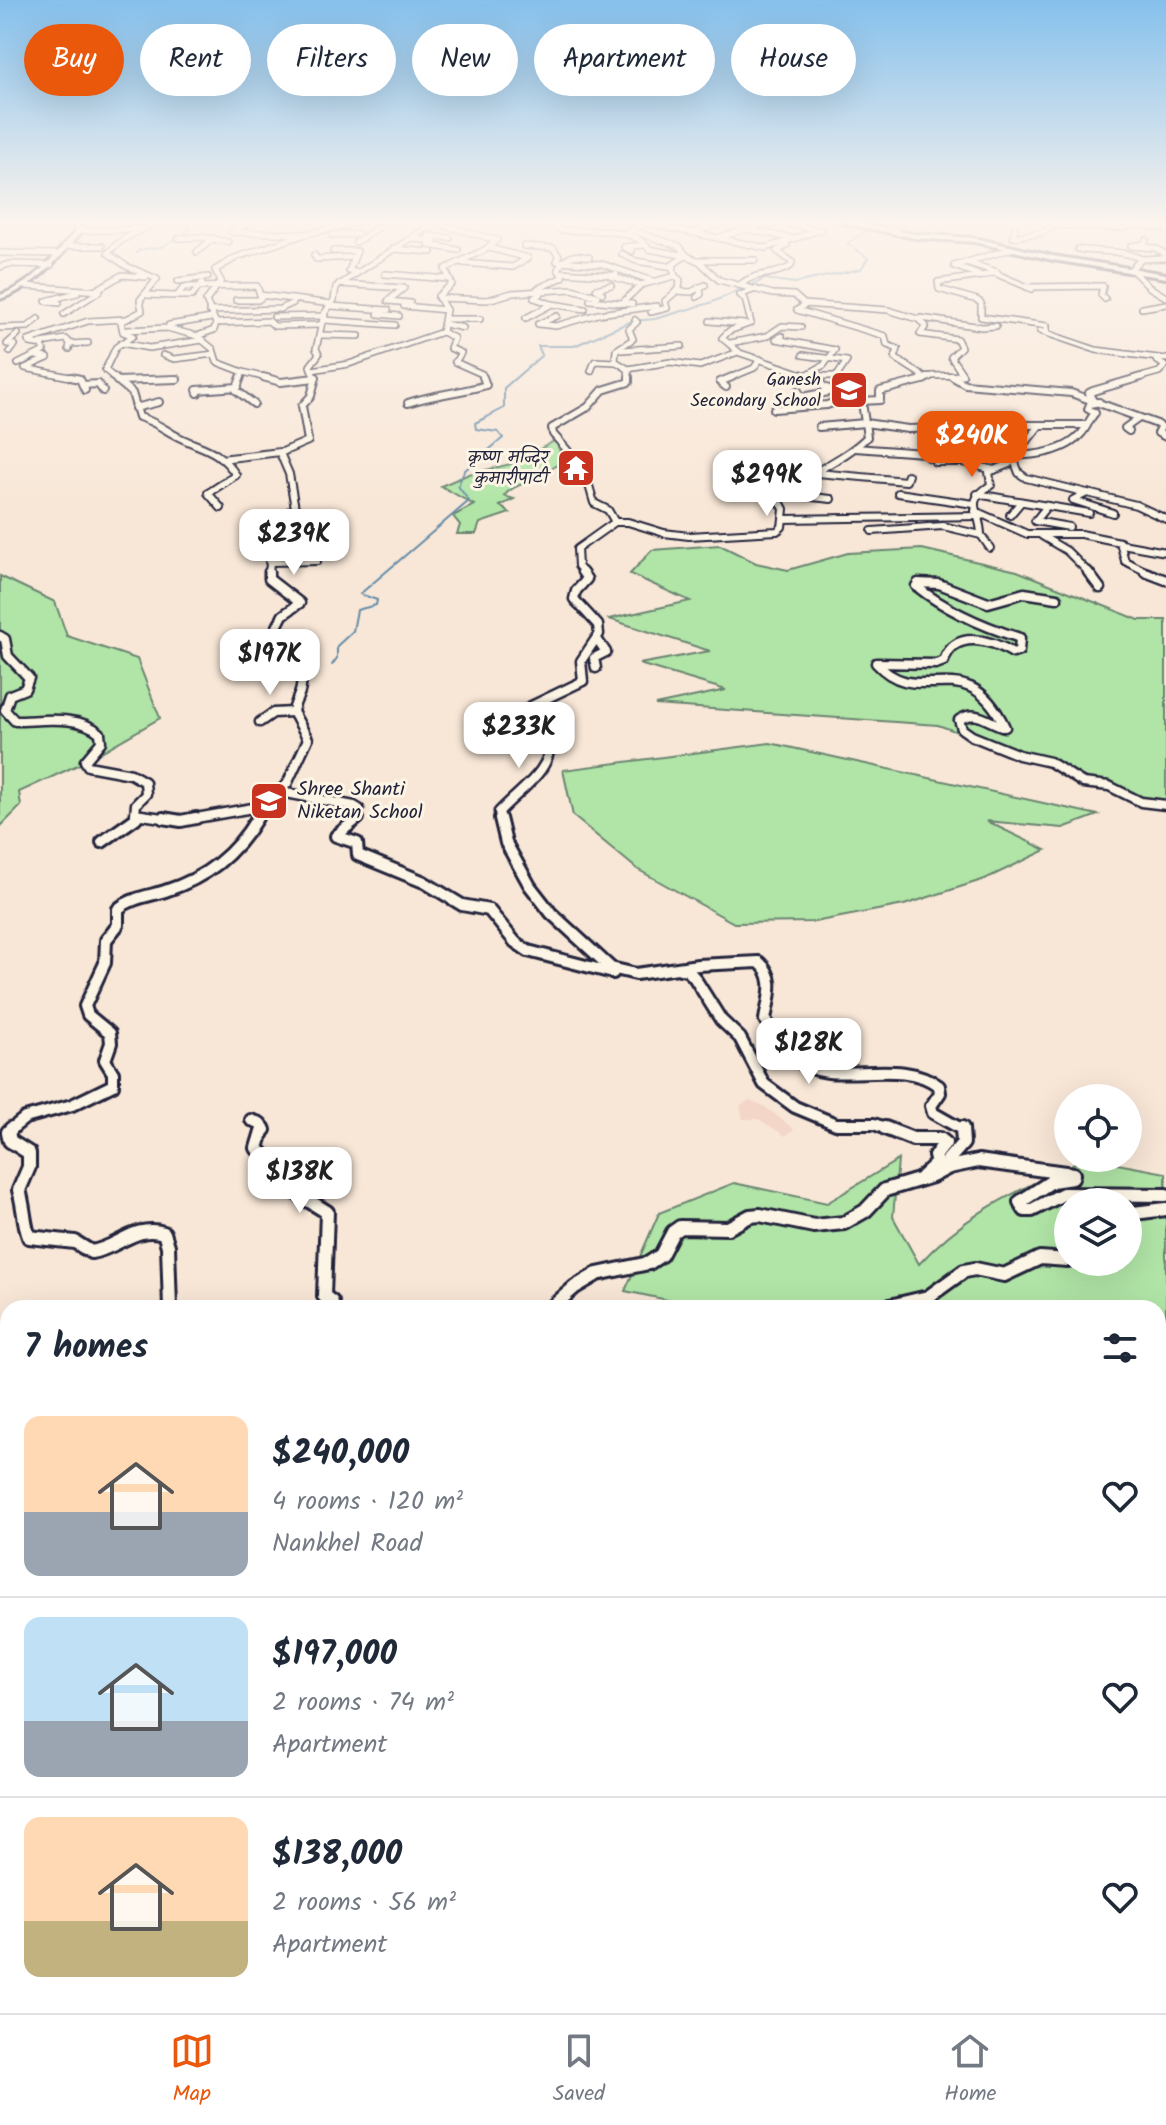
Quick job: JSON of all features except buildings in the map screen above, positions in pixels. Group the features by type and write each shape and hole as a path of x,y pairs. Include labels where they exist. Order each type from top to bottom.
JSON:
{"street":[{"path":"28,338 100,317 126,319"},
{"path":"121,329 121,322 130,317"},
{"path":"121,329 159,328 203,317"},
{"path":"121,343 149,348 200,338 209,333 211,317"},
{"path":"230,317 271,321 274,326"},
{"path":"274,317 395,325"},
{"path":"221,459 280,452 308,441 305,414 301,408 311,396 314,374 310,366 319,354 316,349 325,317"},
{"path":"445,317 480,319"},
{"path":"445,317 463,328"},
{"path":"442,332 445,317"},
{"path":"555,317 538,324 556,326 589,317"},
{"path":"616,350 633,340 629,329 636,320 644,317"},
{"path":"749,324 750,317"},
{"path":"824,317 885,336 887,345 898,349 895,358 920,374 923,380"},
{"path":"918,317 982,327 996,323"},
{"path":"981,317 996,323 1047,332 1096,350 1166,359"},
{"path":"811,375 822,385 848,397 876,401 880,400 880,391 932,376 963,375 951,357 961,347 960,342 950,337 920,334 926,326 921,318"},
{"path":"0,330 28,327 38,319"},
{"path":"243,328 323,320"},
{"path":"710,321 749,324"},
{"path":"749,324 722,337 738,352 783,369 811,375 837,376 847,362 803,355"},
{"path":"730,343 767,336 782,326 801,327"},
{"path":"28,338 50,327"},
{"path":"159,328 200,338 225,367 281,382 339,367 442,332 454,338 450,348 461,353 455,362 482,374 486,385 464,392 435,394 408,403"},
{"path":"121,329 133,336 121,343 108,358 105,370 132,393 139,417 155,421 175,435 206,446 236,475 208,493 221,508"},
{"path":"0,330 28,338 45,349 18,364"},
{"path":"10,352 15,345 7,344 18,334"},
{"path":"321,335 359,336"},
{"path":"782,336 776,339 835,350 824,365 811,375"},
{"path":"39,344 63,338 69,346 87,344"},
{"path":"616,350 682,346"},
{"path":"616,350 616,362"},
{"path":"591,371 594,362 616,362 628,369 670,362 700,366 738,352"},
{"path":"163,355 174,359 214,354"},
{"path":"36,356 48,358 25,368 60,377 73,376 80,379 84,388 98,384 103,391"},
{"path":"726,387 720,382 756,367 760,359"},
{"path":"1096,400 1089,393 1164,368 1163,363 1153,359"},
{"path":"615,522 608,510 594,503 588,482 564,466 568,451 553,434 552,428 588,407 603,390 629,382 628,369"},
{"path":"243,372 236,390 254,404"},
{"path":"953,377 965,384 1071,393 1096,400 1157,424 1161,427 1158,433 1166,437"},
{"path":"117,381 177,379"},
{"path":"198,393 197,390 238,387"},
{"path":"798,391 802,397 834,391"},
{"path":"774,409 827,405 848,397"},
{"path":"819,427 865,423 908,429 947,429 969,438 977,452 1014,458 1074,441 1095,413 1088,409 1096,400"},
{"path":"627,974 603,963 551,913 527,882 509,849 498,816 502,808 538,774 551,753 550,736 528,716 529,707 583,681 581,661 597,639 600,628 574,599 576,591 587,579 578,566 577,552 590,537 615,522 695,536 726,532 774,532 782,527 784,507 779,500 792,485 817,473 867,437 864,404 860,401"},
{"path":"135,408 159,402"},
{"path":"1129,431 1125,428 1127,424 1139,418"},
{"path":"1039,426 1035,435 1028,440 986,437 992,428 1039,426 1087,425"},
{"path":"855,448 924,453 932,460 962,462 994,470"},
{"path":"280,452 289,474 295,508 277,517 263,538 271,552 269,581 300,601 298,606 283,615 280,626 271,636 276,647 290,656 300,676 301,688 293,712 308,739 281,792"},
{"path":"977,494 991,485 988,474 1005,467 1014,458"},
{"path":"1014,458 1019,473 1026,478 1064,484 1140,506 1166,519"},
{"path":"817,473 906,481 908,475"},
{"path":"898,493 975,510 1015,530 1059,543 1081,563 1100,588"},
{"path":"1087,493 1073,500 1113,513"},
{"path":"785,494 831,499"},
{"path":"977,494 1089,513"},
{"path":"977,494 975,510 981,535 990,548"},
{"path":"1010,515 1021,502"},
{"path":"1047,506 1035,521 1166,552"},
{"path":"783,519 860,518 975,510"},
{"path":"1069,530 1075,510"},
{"path":"872,531 943,526 981,535"},
{"path":"1040,535 1069,530"},
{"path":"1122,544 1122,555 1135,568 1166,580"},
{"path":"269,562 317,561"},
{"path":"1057,598 1035,593 1016,594 994,603 984,602 949,584 918,583 916,586 920,591 942,607 970,616 979,625 996,632 1020,638 1019,651 1013,653 994,641 962,640 947,651 944,661 938,664 876,663 879,669 902,683 921,681 977,686 999,707 1005,727 993,725 985,717 965,714 959,720 962,729 972,736 1019,755 1050,762 1083,783 1109,786 1141,802 1166,805"},
{"path":"0,636 5,639 8,656 29,678 25,689 10,695 5,710 15,721 68,720 93,727 100,733 102,741 85,761 88,766 103,771 143,778 146,794 134,810 139,816"},
{"path":"596,668 594,658 606,652 597,639"},
{"path":"260,722 273,713 293,712"},
{"path":"170,1300 168,1246 164,1233 142,1229 106,1249 90,1253 82,1251 75,1242 29,1237 25,1228 27,1214 19,1190 29,1167 29,1153 10,1141 8,1132 25,1118 72,1105 113,1085 113,1073 105,1060 111,1043 110,1033 88,1015 85,1006 105,963 106,940 118,925 118,909 126,902 187,886 215,871 244,842 272,795 281,792 359,809 360,816 352,827 336,836 357,843 358,855 424,882 462,905 489,910 524,949 627,974 759,962 769,974 771,987 765,1020 796,1060 831,1074 903,1071 931,1080 939,1086 940,1093 931,1106 933,1113 963,1129 965,1135 963,1144 948,1160 949,1167"},
{"path":"102,842 139,816 181,821 264,806"},
{"path":"678,968 687,970 708,996 721,1020 740,1038 764,1084 795,1107 836,1124 874,1124 913,1139 940,1139 945,1143 935,1156 937,1163 920,1179"},
{"path":"251,1120 260,1123 265,1131 257,1148 263,1156 298,1194 327,1212 324,1235 327,1273 323,1285 324,1296 329,1300"},
{"path":"560,1300 597,1274 649,1263 661,1255 673,1232 680,1227 728,1228 750,1216 760,1215 828,1226 857,1217 885,1190 949,1167 993,1161 1073,1174 1072,1178 1052,1181 1020,1202 1025,1210 1032,1210 1063,1194 1166,1195"},
{"path":"1142,1212 1166,1209"},
{"path":"915,1300 928,1297 964,1271 975,1269 1004,1275 1040,1258 1054,1259"}],"shaded area":[{"path":"750,1100 764,1106 794,1129 786,1136 758,1119 743,1119 740,1105"}],"green space":[{"path":"556,440 563,462 508,492 504,496 514,499 500,506 510,513 480,523 476,534 457,534 460,525 453,516 474,505 441,486 469,474 515,463"},
{"path":"720,545 756,563 788,570 848,553 922,549 1017,571 1139,620 1166,620 1166,806 938,725 655,705 726,690 639,664 710,651 609,619 690,601 630,574 652,550"},
{"path":"0,576 55,602 67,636 137,659 160,718 82,763 19,792 21,806 0,827"},
{"path":"770,743 1098,815 1063,828 986,821 1046,850 985,879 904,905 814,922 734,923 637,869 573,816 563,770"},
{"path":"898,1160 893,1217 919,1264 957,1229 996,1203 1056,1172 1142,1172 1142,1169 1166,1173 1166,1300 667,1300 625,1291 659,1213 734,1183 827,1203"}],"waterway":[{"path":"332,665 337,658 337,646 353,631 357,610 376,605 377,600 360,594 469,501 458,486 464,471 503,438 498,432 476,429 475,423 504,408 504,388 542,355 538,346 574,346 632,321 662,317"}],"place":[{"name":"Ganesh Secondary School","path":"849,390"},
{"name":"कृष्ण मन्दिर कुमारीपाटी","path":"576,468"},
{"name":"Shree Shanti Niketan School","path":"269,801"}]}
